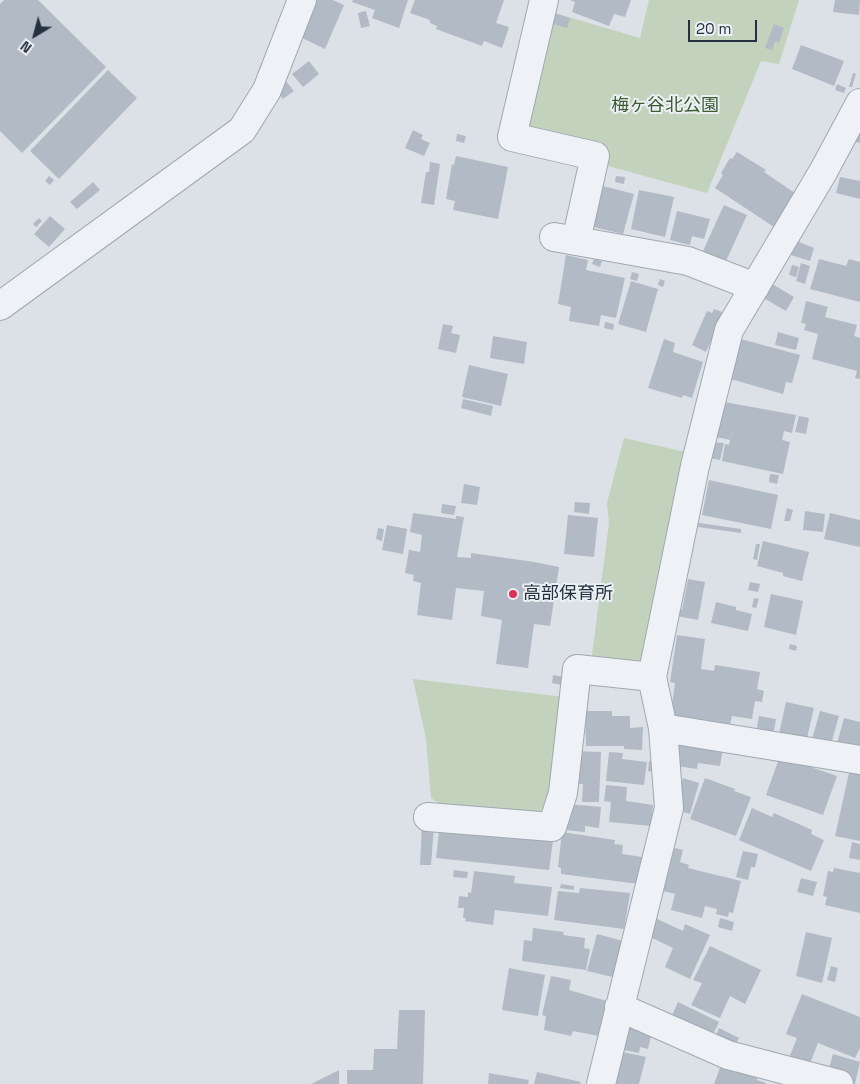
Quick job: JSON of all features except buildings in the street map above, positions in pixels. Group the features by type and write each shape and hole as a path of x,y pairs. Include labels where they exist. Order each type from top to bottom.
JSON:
{"street":[{"path":"0,306 242,130 267,90 302,0"},
{"path":"544,0 512,137 595,156 565,239 688,261 755,287"},
{"path":"601,1084 669,808 663,728 652,677 695,466 729,330 823,172 860,103"},
{"path":"428,817 552,827 563,794 577,669 652,677"},
{"path":"663,728 860,760"},
{"path":"619,1008 728,1055 839,1084"}],"green space":[{"name":"梅ヶ谷北公園","path":"649,0 799,0 779,64 761,61 707,193 604,165 520,131 551,12 640,38"},
{"path":"624,438 685,452 643,662 591,663 609,523 607,503"},
{"path":"413,679 564,697 561,751 544,817 449,810 431,798 426,739"}],"place":[{"name":"高部保育所","path":"513,594"}]}
